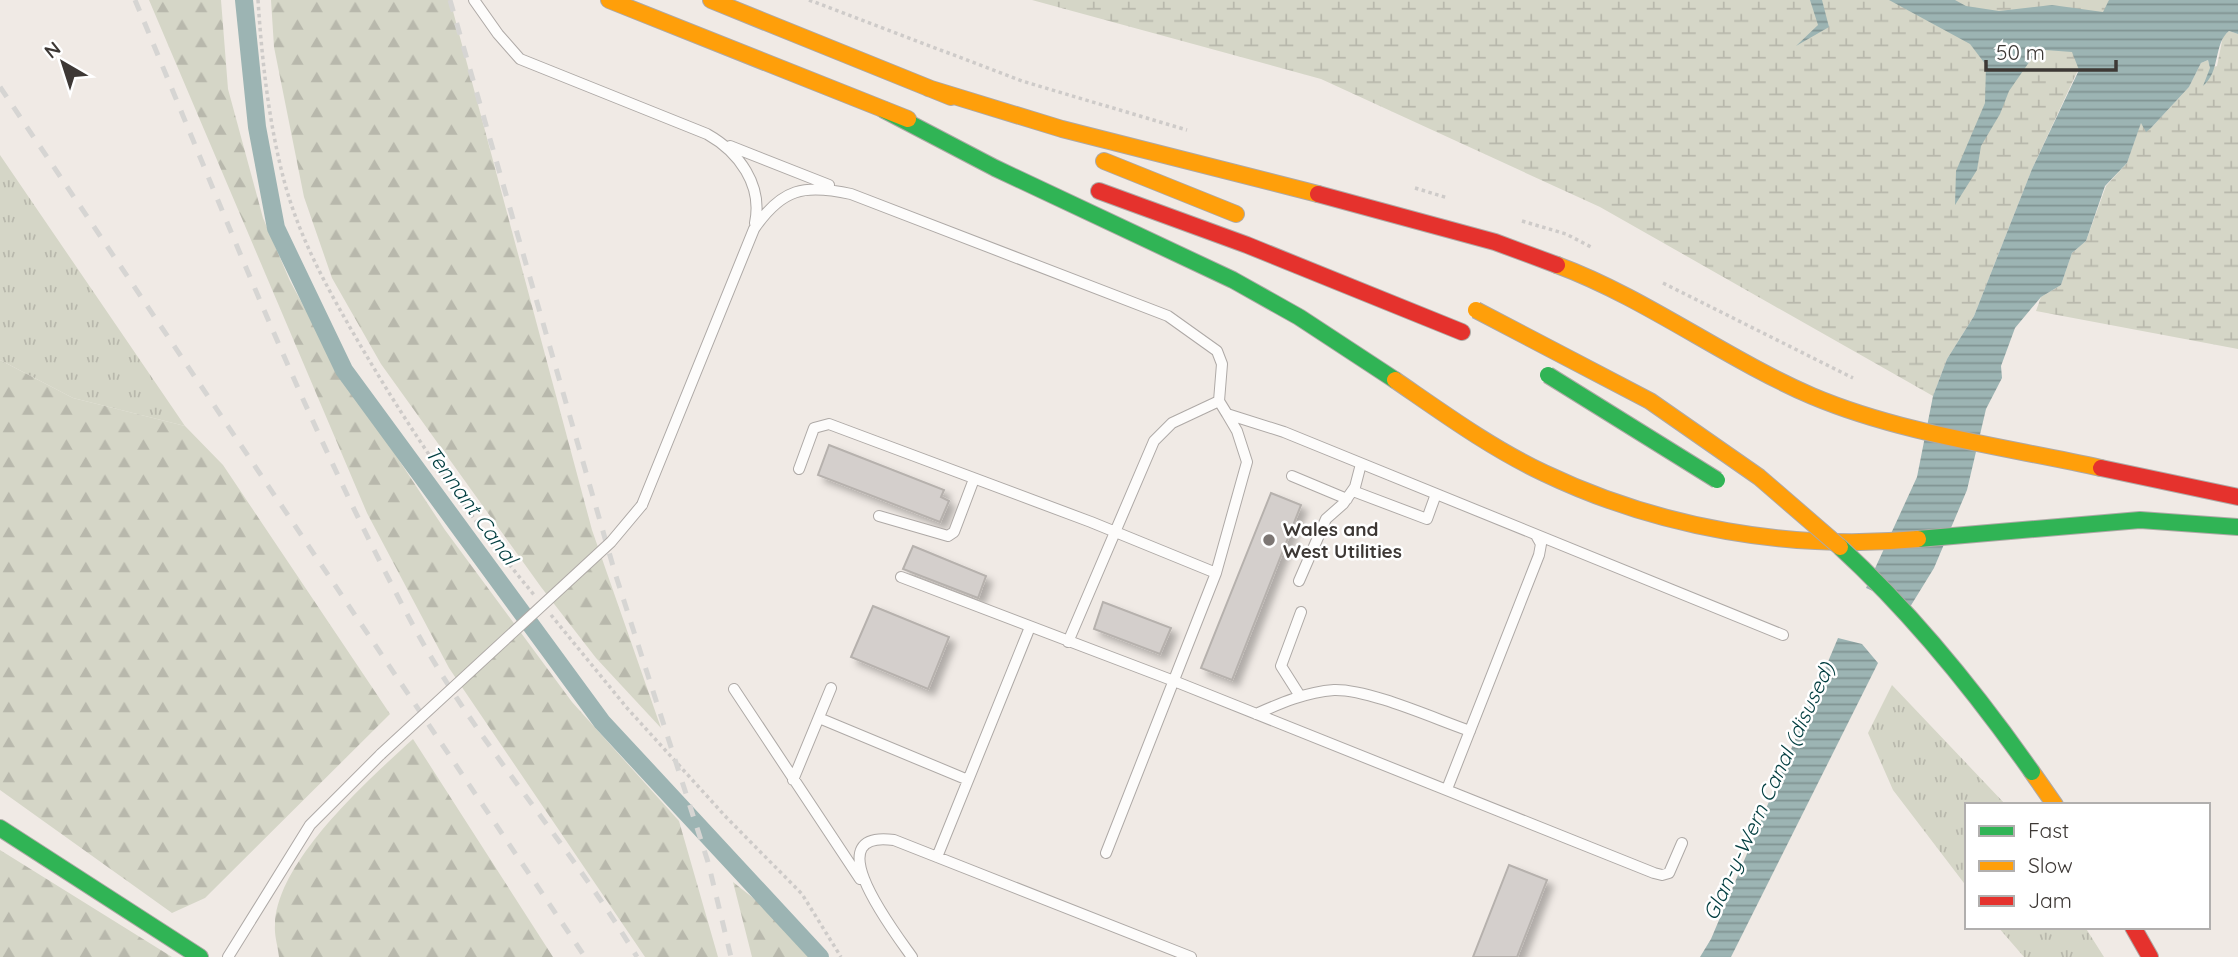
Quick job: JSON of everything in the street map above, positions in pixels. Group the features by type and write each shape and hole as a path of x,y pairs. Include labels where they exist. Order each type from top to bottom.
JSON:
{"main road":[{"path":"608,0 1032,166"},
{"path":"711,0 1250,219"},
{"path":"928,88 1062,129 1396,213 1495,242 1568,269 1629,297 1682,329 1813,396 1902,425 2019,452 2238,496"},
{"path":"884,110 996,168 1207,266 1278,304 1452,419 1522,461 1591,494 1674,518 1718,527 1838,544 2104,523 2170,522 2238,527"},
{"path":"1082,185 1247,245 1468,335"},
{"path":"1469,308 1650,401 1764,483 1806,518 1865,571 1933,643 2003,729 2054,803"},
{"path":"1532,367 1641,431 1732,491"},
{"path":"1772,522 1815,556"},
{"path":"0,828 200,957"},
{"path":"2134,929 2150,957"}],"lane":[{"path":"474,0 520,59 695,129 724,144 1168,316 1217,351 1222,364 1219,401 1237,431 1247,462 1216,573 1106,853"},
{"path":"228,957 310,825 381,754 611,542 642,505 754,229 758,208 754,186 740,160 724,144"},
{"path":"754,229 782,198 801,189 821,188 851,194"},
{"path":"1069,642 1154,441 1161,431 1219,401"},
{"path":"1227,414 1284,432 1783,635"},
{"path":"799,469 814,428 829,424 1216,573"},
{"path":"1299,581 1326,519 1350,495 1362,464"},
{"path":"1292,476 1427,519 1436,494"},
{"path":"879,516 948,536 954,532 974,479"},
{"path":"1447,789 1539,555 1541,544 1536,535"},
{"path":"901,577 1174,681 1662,876 1669,873 1682,843"},
{"path":"1300,696 1282,666 1301,612"},
{"path":"937,857 1030,626"},
{"path":"793,780 831,688"},
{"path":"734,689 912,957"},
{"path":"1256,714 1300,696 1335,690 1359,694 1470,731"},
{"path":"819,718 968,780"},
{"path":"871,895 859,864 859,854 865,843 878,838 937,857 1191,957"}],"path":[{"path":"258,0 266,90 285,184 307,248 328,292 379,377 457,497 540,602"},
{"path":"547,611 645,728 726,817 802,894 841,957"}],"green space":[{"path":"149,0 221,0 228,89 263,218 290,281 331,357 445,530 572,702 679,821 718,957 645,957 449,668 367,513"},
{"path":"271,0 450,0 592,530 661,728 596,658 541,587 381,364 332,278 304,197 274,47"},
{"path":"1032,0 2110,1 2032,169 1974,316 1947,359 1933,396 1600,207 1321,79"},
{"path":"2229,31 2238,34 2238,349 2036,311 2041,297 2061,285 2072,253 2086,241 2106,186 2127,163 2141,122 2151,128 2189,87 2201,63 2208,60 2210,68 2217,66 2223,36"},
{"path":"0,155 185,426 73,398 0,360"},
{"path":"0,360 73,398 185,426 223,465 390,714 205,898 172,913 0,790"},
{"path":"1892,685 2004,803 1965,803 1965,884 1893,790 1868,733"},
{"path":"413,739 553,957 279,957 275,925 279,901 291,875 307,849 350,799"},
{"path":"0,850 172,957 0,957"},
{"path":"733,882 813,946 820,957 752,957"},
{"path":"2000,929 2086,929 2104,957 2024,957"}],"water":[{"path":"1810,0 1822,0 1829,27 1796,46 1818,25"},
{"path":"1889,0 1955,0 1966,6 1999,11 2052,5 2103,12 2109,0 2238,0 2238,34 2229,31 2224,36 2209,80 2203,86 2210,68 2208,60 2201,63 2189,87 2151,128 2146,132 2141,123 2127,163 2105,186 2086,241 2072,253 2061,285 2041,297 2015,328 2001,366 2002,378 1986,409 1967,490 1934,568 1910,607 1866,588 1917,477 1933,396 1947,359 1974,316 2032,169 2079,70 2072,52 2045,50 2032,58 2009,91 2000,114 1981,146 1977,170 1955,205 1956,171 1985,103 1986,65 1970,44"},
{"path":"1838,638 1862,644 1878,663 1731,957 1700,957 1711,939"}],"building":[{"path":"829,445 944,490 941,497 949,501 940,522 818,475"},
{"path":"1271,493 1301,505 1232,680 1201,668"},
{"path":"913,546 986,576 978,598 903,569"},
{"path":"1103,602 1171,628 1160,654 1094,629"},
{"path":"873,606 949,637 928,689 851,657"},
{"path":"1509,865 1547,880 1517,957 1473,957"}],"waterway":[{"name":"Tennant Canal","path":"244,0 257,127 276,228 344,370 602,722 820,957"}],"railway":[{"path":"135,0 301,396 414,627 466,712 611,915 637,957"},
{"path":"450,0 615,573 708,862 731,957"},
{"path":"0,87 585,957"}],"traffic: fast":[{"path":"884,110 995,168 1233,280 1299,317 1395,380"},
{"path":"1548,375 1717,480"},
{"path":"1918,539 2140,520 2238,527"},
{"path":"1840,547 1893,599 1942,654 2032,772"},
{"path":"0,828 200,957"}],"traffic: slow":[{"path":"609,0 908,119"},
{"path":"711,0 951,97"},
{"path":"928,88 1062,129 1318,194"},
{"path":"1104,161 1236,214"},
{"path":"1557,265 1622,294 1779,381 1846,409 1918,430 2101,468"},
{"path":"1476,310 1650,401 1759,477 1840,547"},
{"path":"1395,380 1505,453 1588,492 1633,508 1727,531 1775,538 1870,542 1918,539"},
{"path":"2032,772 2054,803"}],"traffic: jam":[{"path":"1099,191 1247,245 1462,332"},
{"path":"1318,194 1495,242 1557,265"},
{"path":"2101,468 2238,497"},
{"path":"2134,929 2150,957"}],"place":[{"name":"Wales and West Utilities","path":"1269,540"}],"water label":[{"name":"Glan-y-Wern Canal (disused)","path":"1768,791"}]}
